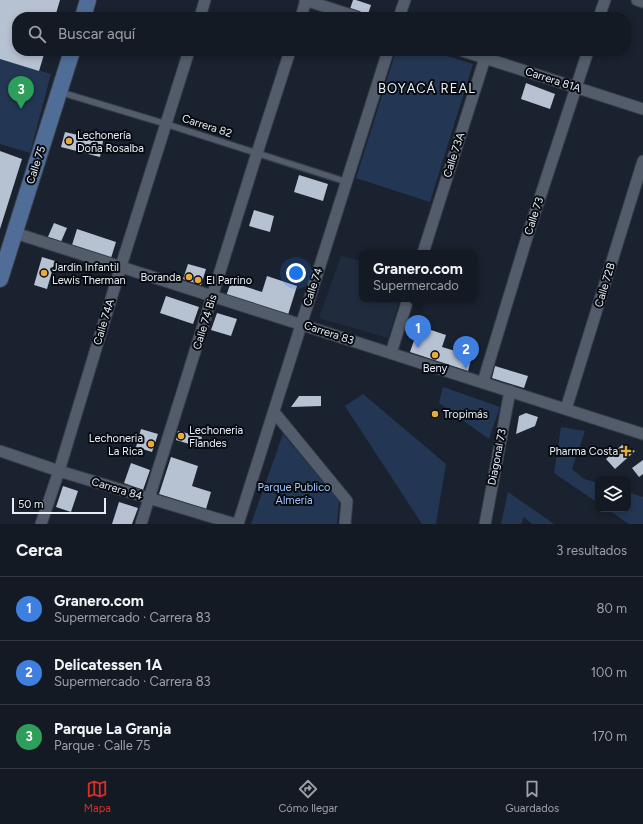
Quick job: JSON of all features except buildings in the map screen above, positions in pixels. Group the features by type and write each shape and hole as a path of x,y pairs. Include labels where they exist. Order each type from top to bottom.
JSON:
{"street":[{"path":"84,12 88,0"},
{"path":"201,12 205,0"},
{"path":"302,12 305,0 342,12"},
{"path":"401,12 405,0"},
{"path":"601,12 605,0"},
{"path":"637,0 643,2"},
{"name":"Calle 75","path":"0,279 70,56"},
{"name":"Calle 74A","path":"41,524 59,471 121,266 187,56"},
{"name":"Calle 74 Bis","path":"141,524 288,56"},
{"name":"Calle 74","path":"238,524 386,56"},
{"name":"Carrera 81A","path":"479,56 643,109"},
{"name":"Calle 73","path":"483,382 528,234 586,56"},
{"name":"Calle 73A","path":"424,250 485,58"},
{"name":"Calle 72B","path":"566,409 643,161"},
{"name":"Carrera 83","path":"15,232 643,434"},
{"path":"391,353 407,302"},
{"name":"Diagonal 73","path":"484,524 510,391"},
{"path":"274,412 347,500 345,524"},
{"name":"Carrera 84","path":"0,451 149,499 235,524"}],"lane":[{"name":"Carrera 82","path":"59,92 166,124 347,182"}],"shaded area":[{"path":"341,256 359,260 359,302 399,302 388,338 319,318"}],"green space":[{"path":"394,56 448,56 473,64 430,202 356,178"},
{"path":"0,59 51,74 30,153 0,144"},
{"path":"443,387 500,407 489,439 439,403"},
{"path":"363,394 446,464 436,523 438,524 422,524 345,406"},
{"path":"561,427 585,431 572,469 584,479 595,482 595,501 554,473"},
{"name":"Parque Publico Almería","path":"283,434 339,501 337,524 251,524"},
{"path":"508,492 554,524 532,524 524,517 521,524 501,524"},
{"path":"631,493 643,497 643,524 629,524 611,512 631,512"}],"place":[{"name":"Parque La Granja","path":"21,109"},
{"name":"Lechonería Doña Rosalba","path":"69,141"},
{"name":"Jardin Infantil Lewis Therman","path":"44,273"},
{"name":"Boranda","path":"189,277"},
{"name":"El Parrino","path":"198,280"},
{"name":"Granero.com","path":"418,348"},
{"name":"Beny","path":"435,355"},
{"name":"Delicatessen 1A","path":"466,369"},
{"name":"Tropimás","path":"435,414"},
{"name":"Lechoneria Flandes","path":"181,436"},
{"name":"Lechoneria La Rica","path":"151,444"},
{"name":"Pharma Costa","path":"626,451"}],"district":[{"name":"BOYACÁ REAL","path":"427,88"}]}
